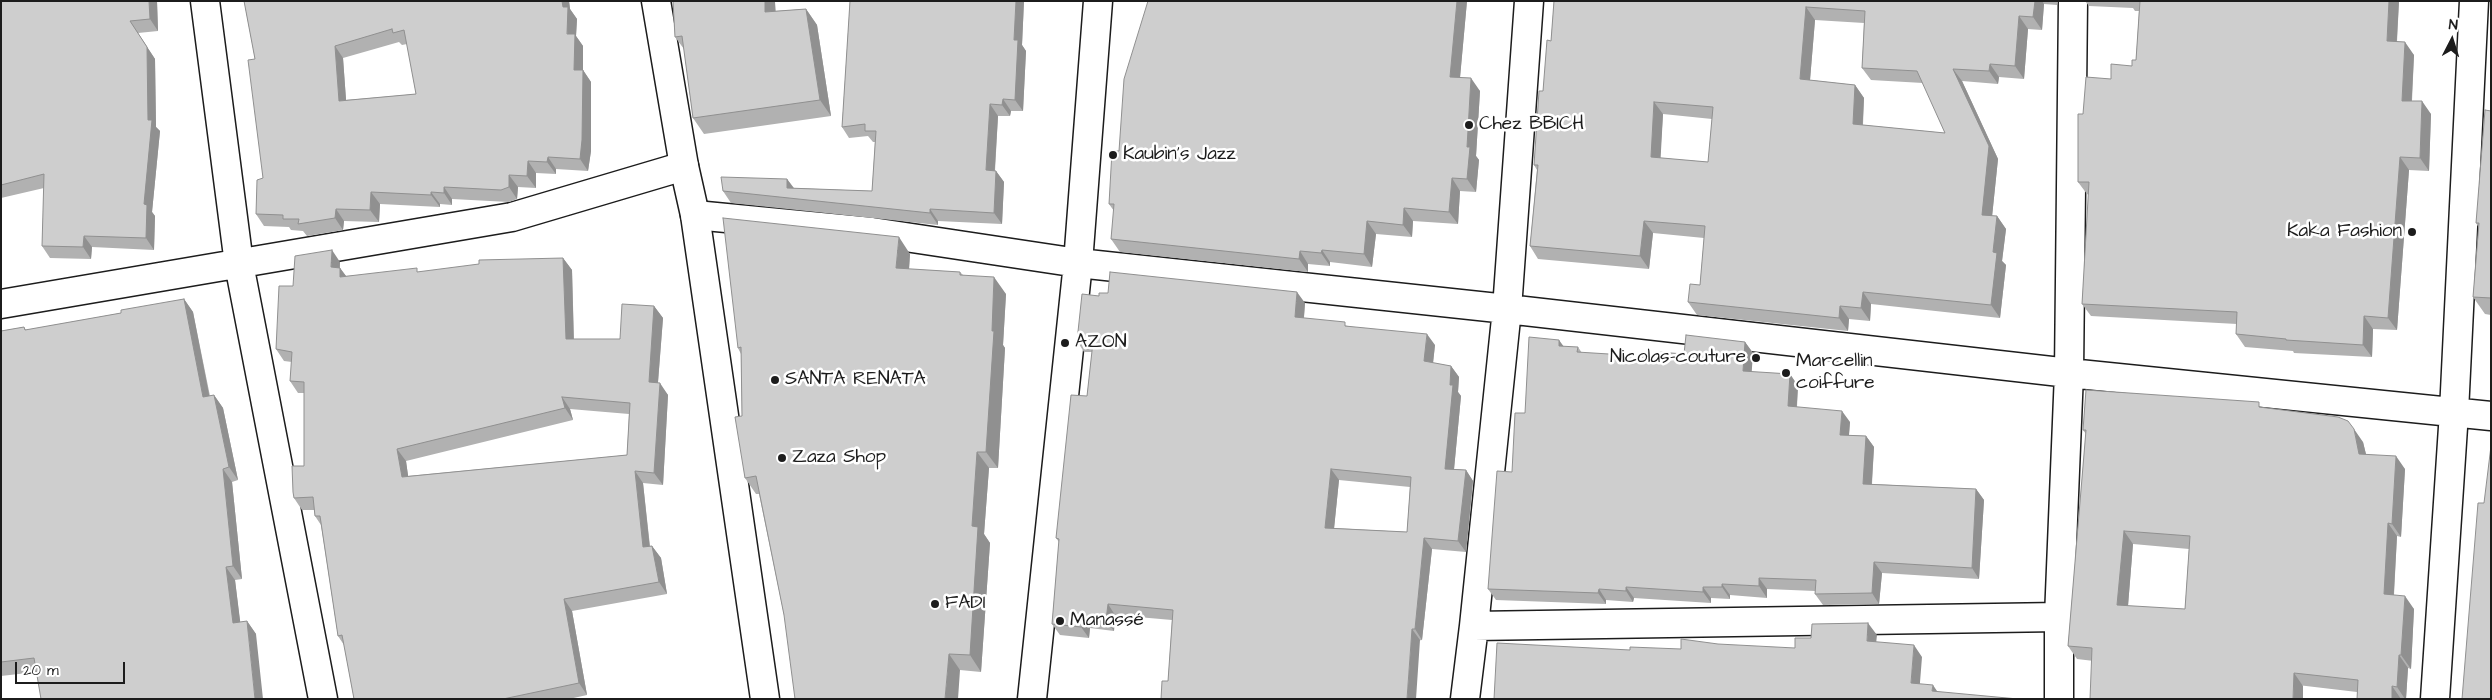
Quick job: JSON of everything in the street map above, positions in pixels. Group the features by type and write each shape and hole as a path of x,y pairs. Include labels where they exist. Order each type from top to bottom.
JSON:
{"street":[{"path":"205,1 239,264 323,699"},
{"path":"656,1 684,166 695,215 765,699"},
{"path":"1032,699 1078,263 1098,1"},
{"path":"1465,699 1507,309 1529,1"},
{"path":"2059,699 2059,617 2069,373 2073,1"},
{"path":"2435,699 2454,412 2474,1"},
{"path":"1,304 512,217 684,166"},
{"path":"695,215 872,232 1078,263 1507,309 2069,373 2491,416"},
{"path":"1474,626 2059,617"}],"building":[{"path":"1,1 149,1 150,19 130,21 147,47 148,120 152,120 144,204 147,205 146,238 84,236 83,247 42,246 44,174 1,185"},
{"path":"244,1 562,1 563,7 568,7 567,34 575,34 574,70 583,70 580,159 548,157 547,162 528,161 527,176 509,175 509,187 501,190 444,187 444,193 431,192 431,195 371,192 370,210 336,209 335,218 298,224 299,219 283,219 283,215 256,214 257,180 263,178 248,60 255,59","holes":["392,29 393,33 404,30 416,94 339,101 335,46"]},
{"path":"673,1 765,1 765,12 806,9 820,100 693,118 682,36 675,37"},
{"path":"850,1 1016,1 1014,40 1018,40 1015,100 1003,99 1002,105 990,104 986,170 996,171 994,213 930,209 930,213 723,191 721,177 787,179 787,188 872,191 876,131 865,131 865,124 842,127"},
{"path":"1148,1 1457,1 1450,77 1471,78 1467,147 1470,147 1467,179 1452,178 1449,212 1404,208 1403,225 1367,221 1364,254 1322,250 1321,253 1300,251 1299,259 1111,239 1114,204 1109,204 1112,151 1119,151 1124,79"},
{"path":"1554,1 2035,1 2033,17 2019,16 2015,66 1990,64 1989,71 1953,69 1989,146 1982,215 1997,216 1993,252 1997,253 1991,305 1863,292 1861,308 1840,306 1839,318 1688,302 1690,284 1700,285 1705,226 1644,221 1640,256 1530,246 1538,165 1534,165 1539,91 1543,91 1547,40 1551,41","holes":["1806,7 1865,11 1862,68 1917,71 1945,133 1853,124 1855,85 1800,79","1654,102 1713,107 1708,162 1651,157"]},
{"path":"2140,1 2389,1 2387,41 2405,42 2402,101 2422,101 2420,158 2400,157 2388,318 2364,316 2363,345 2286,340 2236,334 2237,312 2082,304 2089,182 2078,182 2078,114 2083,114 2086,77 2111,79 2111,64 2132,66 2132,60 2136,60"},
{"path":"2485,110 2491,111 2491,298 2473,297 2479,223 2476,223"},
{"path":"723,218 899,237 896,268 960,272 960,275 994,277 992,331 994,331 986,452 977,452 972,526 978,527 970,655 949,654 945,699 795,699 784,615 756,476 745,478 735,417 742,416 741,347 738,348"},
{"path":"332,250 331,267 340,268 340,277 417,268 417,272 479,264 479,260 563,258 566,339 620,339 622,304 654,306 649,382 660,383 654,473 635,471 643,547 652,546 659,582 564,599 579,683 503,699 354,699 342,635 338,636 320,516 315,516 313,497 294,498 293,492 292,466 304,466 304,382 290,381 292,352 276,349 279,286 293,286 295,256","holes":["562,397 630,403 627,455 402,477 397,449 565,408"]},
{"path":"1110,272 1297,292 1295,317 1345,322 1345,326 1427,334 1424,361 1451,366 1450,385 1453,385 1445,469 1466,470 1458,541 1424,538 1415,629 1412,629 1407,699 1161,699 1162,681 1168,681 1173,610 1108,604 1106,620 1082,617 1081,627 1052,624 1059,539 1056,538 1071,395 1087,396 1093,342 1077,341 1082,294 1099,296 1099,293 1108,293","holes":["1331,469 1411,477 1407,532 1325,528"]},
{"path":"184,299 203,397 214,395 229,467 223,469 233,566 226,567 233,623 247,621 255,699 41,699 34,658 1,662 1,331 24,327 25,330 121,313 121,310"},
{"path":"1686,335 1745,342 1743,371 1790,374 1788,406 1842,411 1840,435 1866,436 1863,484 1976,489 1972,568 1874,562 1872,593 1815,594 1816,580 1759,578 1759,586 1722,584 1722,587 1703,587 1703,592 1626,587 1626,591 1599,589 1598,593 1488,589 1497,471 1512,472 1515,413 1525,413 1529,337 1559,340 1559,346 1578,347 1577,352 1657,357 1658,352 1684,354"},
{"path":"2086,390 2259,402 2259,407 2338,417 2348,421 2354,429 2359,454 2396,456 2392,524 2388,523 2384,594 2405,596 2397,687 2392,686 2392,699 2357,699 2358,680 2294,673 2293,699 2090,699 2092,648 2068,646 2086,430 2083,430","holes":["2124,531 2190,536 2185,609 2117,605"]},
{"path":"2491,446 2491,699 2462,699 2478,503 2484,503"},
{"path":"1868,623 1867,641 1914,645 1911,683 1933,685 1932,691 2018,699 1494,699 1497,643 1630,650 1630,647 1681,649 1681,639 1718,644 1795,648 1795,638 1811,638 1812,624"}],"place":[{"name":"Chez BBICH","path":"1469,125"},
{"name":"Kaubin's Jazz","path":"1113,155"},
{"name":"Kaka Fashion","path":"2412,232"},
{"name":"AZON","path":"1065,343"},
{"name":"Nicolas-couture","path":"1756,358"},
{"name":"Marcellin coiffure","path":"1786,373"},
{"name":"SANTA RENATA","path":"775,380"},
{"name":"Zaza Shop","path":"782,458"},
{"name":"FADI","path":"935,604"},
{"name":"Manassé","path":"1060,621"}]}
